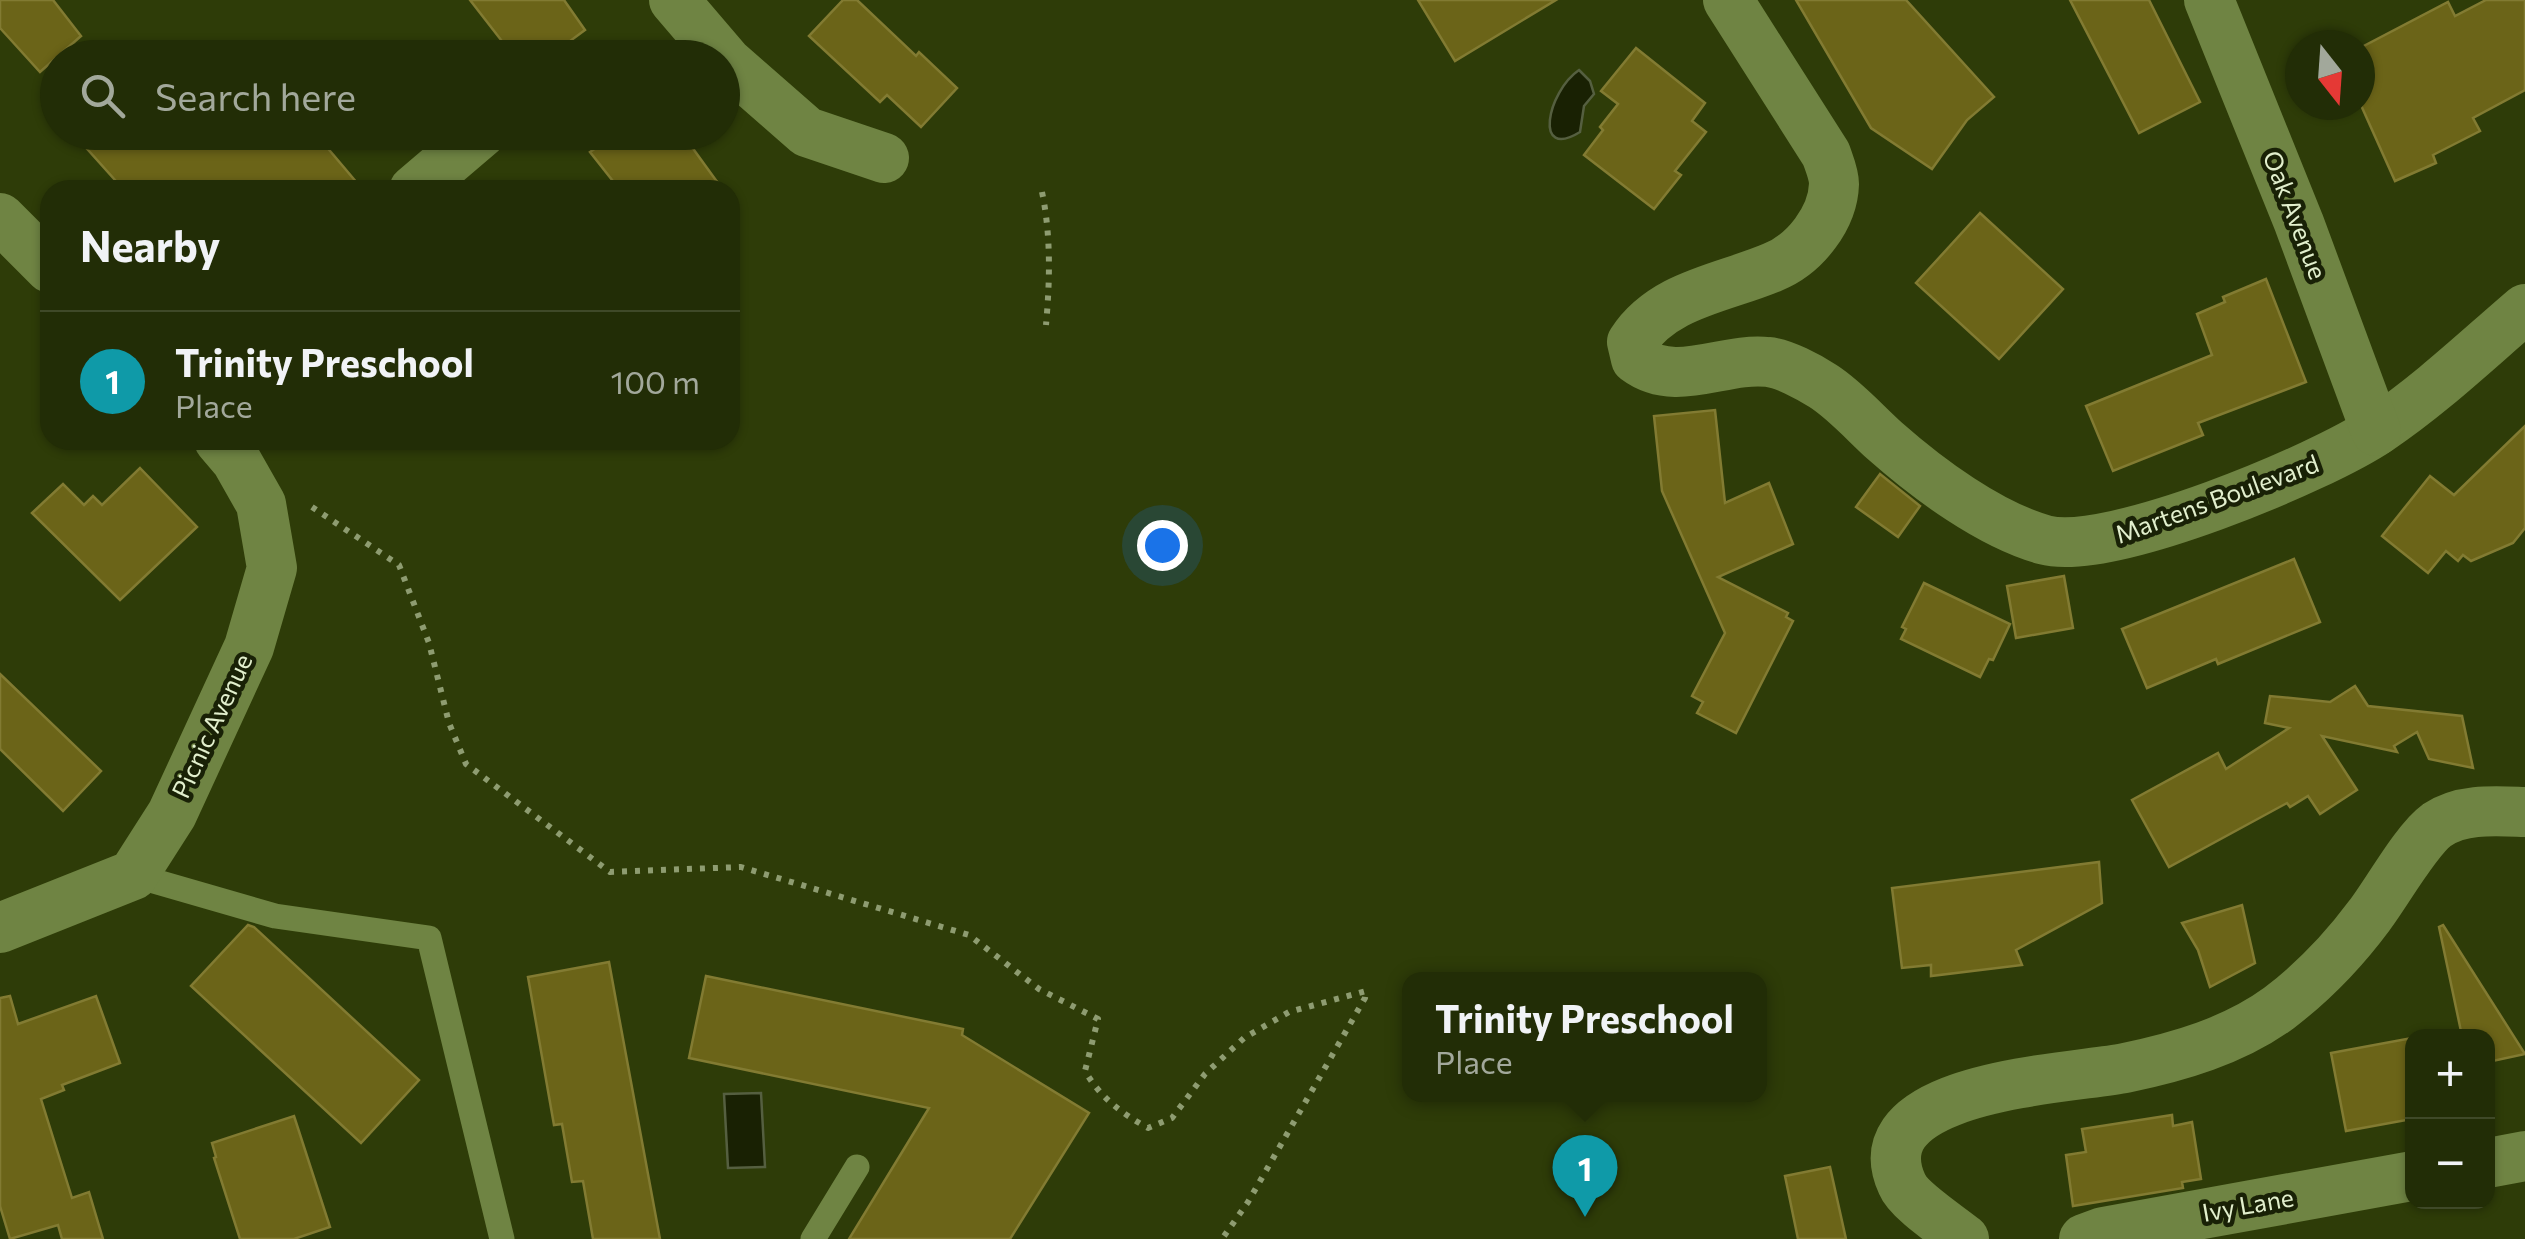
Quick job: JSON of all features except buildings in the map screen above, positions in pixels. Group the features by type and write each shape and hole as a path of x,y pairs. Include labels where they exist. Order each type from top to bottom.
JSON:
{"street":[{"path":"674,0 708,40"},
{"name":"Martens Boulevard","path":"1728,0 1826,154 1835,180 1831,206 1823,224 1776,266 1692,296 1643,325 1632,342 1636,359 1650,370 1681,372 1769,361 1824,386 1892,447 1980,512 2047,540 2093,542 2164,522 2331,457 2420,399 2525,309"},
{"name":"Oak Avenue","path":"2209,0 2288,193 2376,431"},
{"path":"740,74 806,132 884,158"},
{"path":"426,180 461,150"},
{"path":"0,218 40,258"},
{"name":"Picnic Avenue","path":"133,875 172,814 249,647 272,568 261,504 227,450"},
{"path":"1964,1239 1903,1189 1896,1166 1902,1136 1923,1114 1956,1097 2030,1081 2125,1068 2240,1034 2279,1008 2323,970 2368,919 2434,827 2462,813 2525,812"},
{"path":"0,928 133,875"},
{"path":"2495,1162 2525,1156"},
{"name":"Ivy Lane","path":"2084,1239 2103,1232 2405,1177"}],"lane":[{"path":"133,875 275,916 428,938 502,1239"},
{"path":"813,1239 858,1168"}],"path":[{"path":"1042,192 1049,266 1046,324"},
{"path":"261,504 310,505 399,566 429,643 449,723 466,764 610,872 741,867 969,935 1039,989 1098,1019 1084,1071 1096,1090 1120,1112 1148,1128 1172,1118 1205,1074 1244,1038 1289,1012 1366,991 1277,1151 1222,1239"}],"shaded area":[{"path":"1579,70 1590,81 1594,94 1584,106 1580,132 1565,139 1556,138 1551,131 1553,107 1568,80"},
{"path":"761,1093 765,1167 728,1168 724,1094"}],"place":[{"name":"Trinity Preschool","path":"1585,1217"}]}
